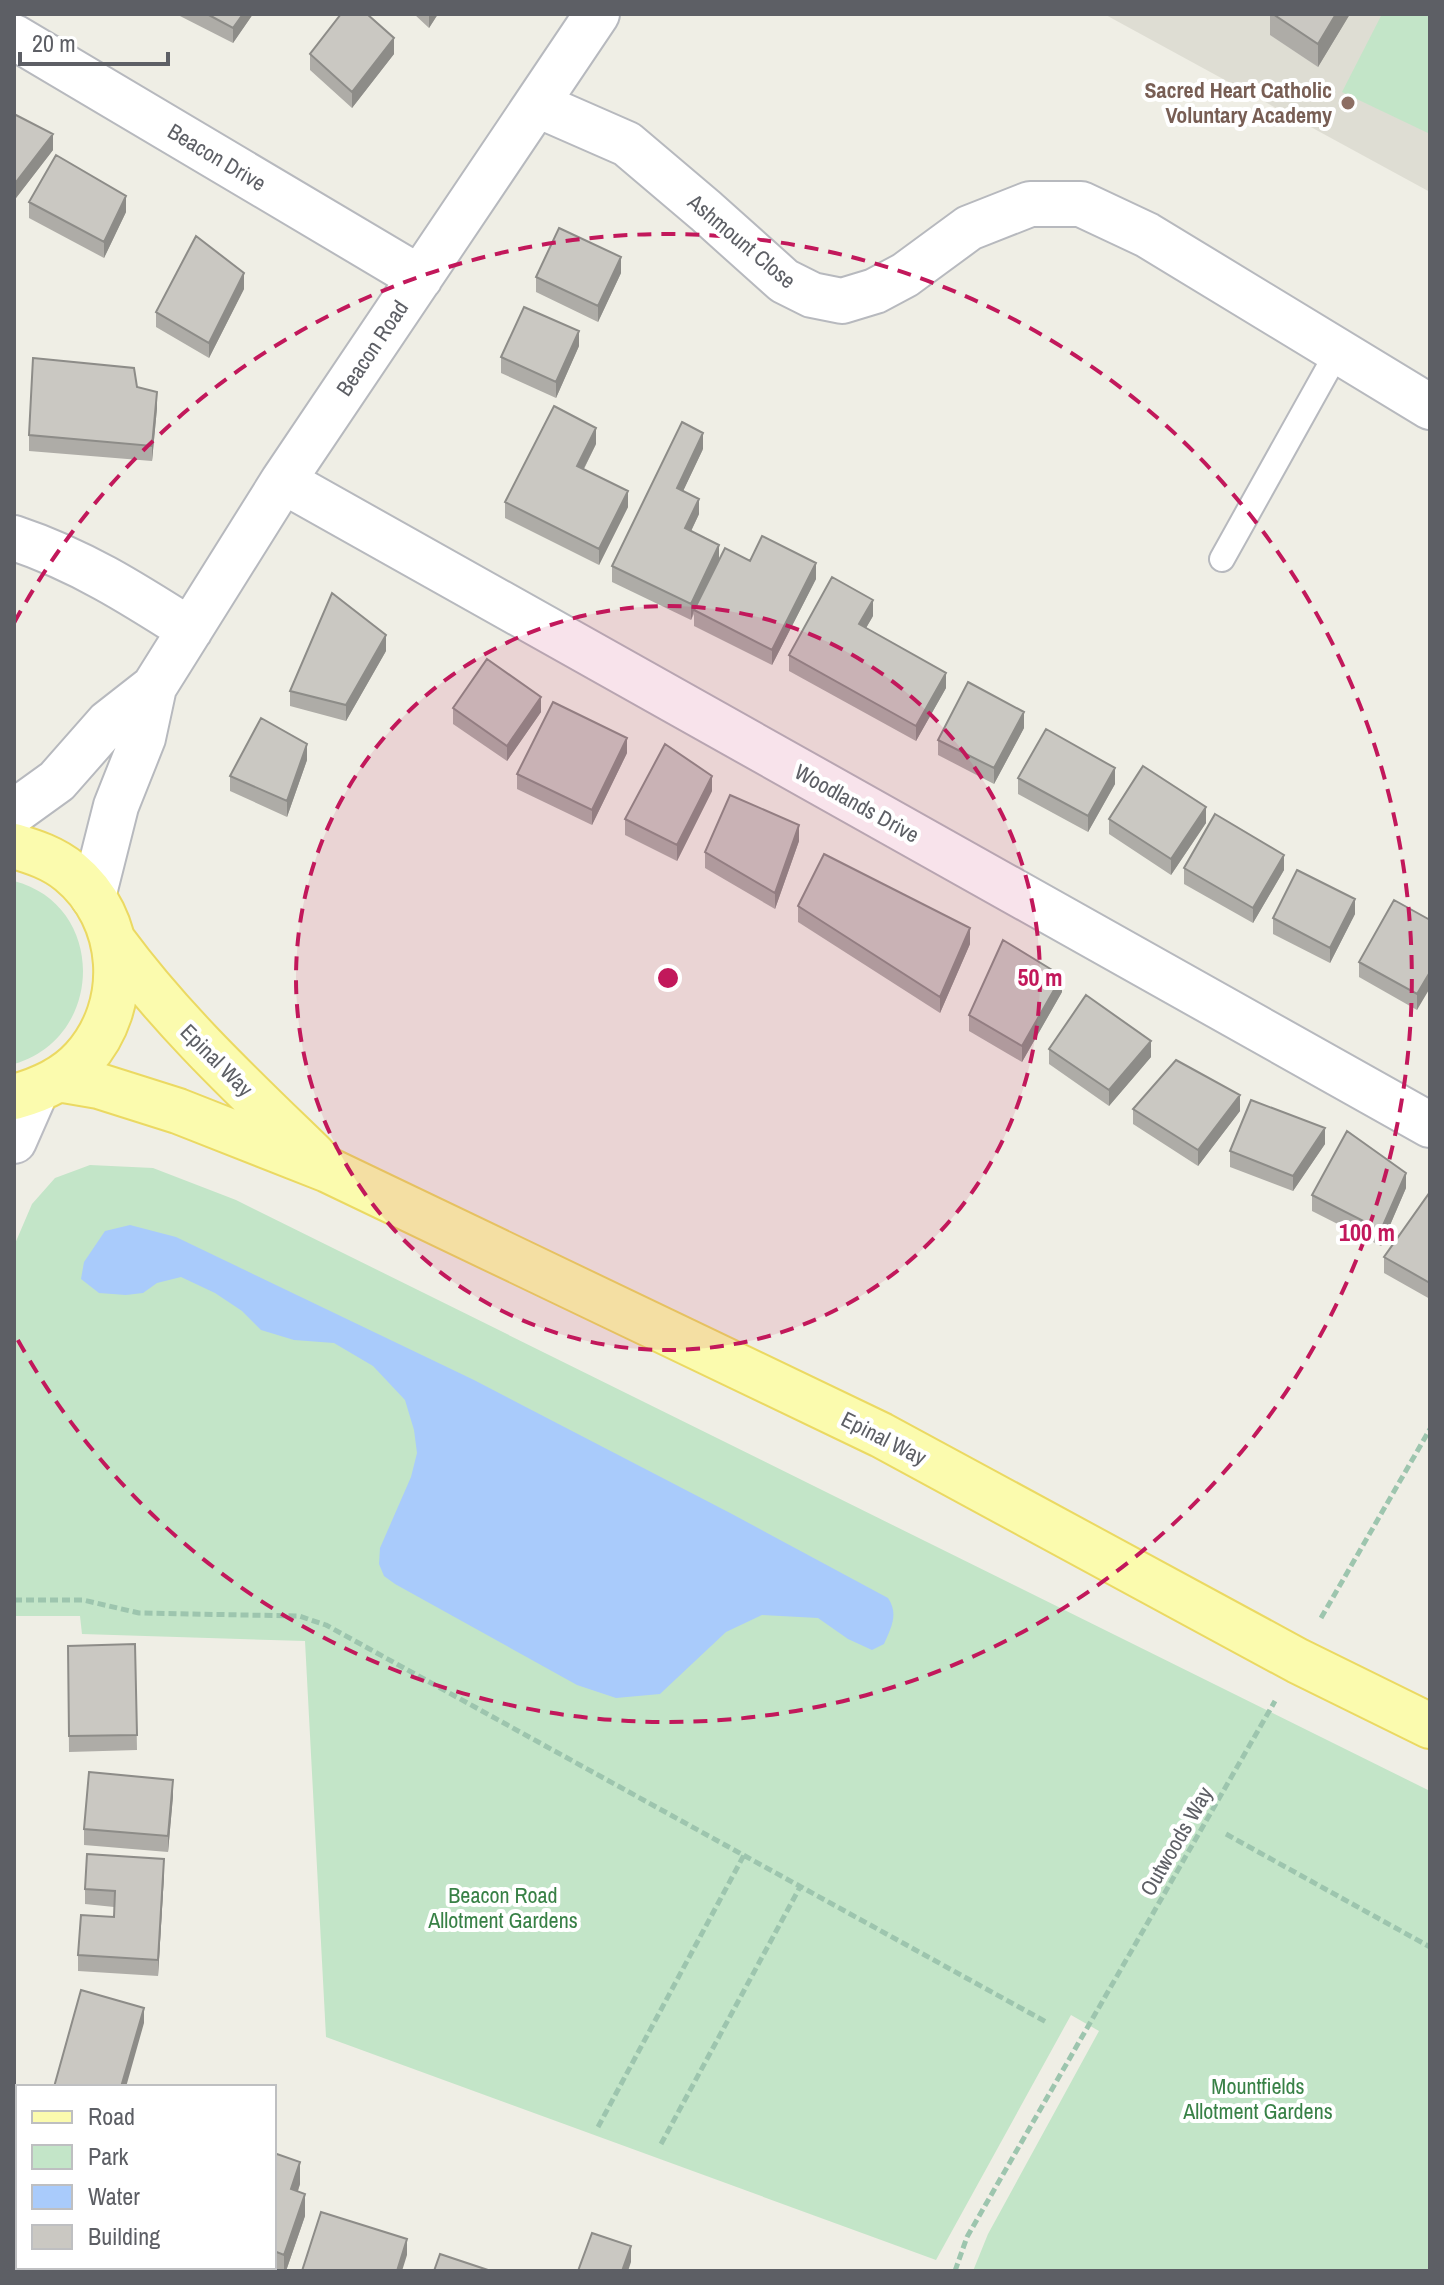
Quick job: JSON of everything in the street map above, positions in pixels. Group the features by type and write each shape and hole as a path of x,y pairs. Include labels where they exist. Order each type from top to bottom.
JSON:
{"main road":[{"path":"14,846 40,854 70,872 93,897 114,942 117,974 113,1005 101,1034 82,1060 36,1089"},
{"name":"Epinal Way","path":"114,942 146,985 208,1054 328,1170"},
{"name":"Epinal Way","path":"36,1089 99,1086 178,1111 328,1170 881,1435 1298,1661 1430,1726"}],"street":[{"name":"Beacon Road","path":"14,812 57,781 108,723 154,687 283,481 597,14"},
{"name":"Beacon Drive","path":"14,37 420,278"},
{"name":"Ashmount Close","path":"538,105 627,144 784,281 812,295 842,301 875,291 905,275 969,228 1030,204 1081,204 1147,235 1430,407"},
{"name":"Woodlands Drive","path":"283,481 1430,1125"},
{"path":"14,538 73,560 190,630"},
{"name":"Beacon Road","path":"93,897 116,806 143,738 154,687"},
{"path":"14,1141 36,1089"}],"lane":[{"path":"1222,559 1338,351"}],"path":[{"path":"1333,1627 1319,1620 1430,1429"},
{"path":"14,1600 83,1600 139,1613 299,1616 326,1625 1048,2023"},
{"name":"Outwoods Way","path":"955,2271 967,2237 1298,1661"},
{"path":"1226,1834 1430,1947"},
{"path":"598,2127 744,1855"},
{"path":"661,2144 800,1887"}],"shaded area":[{"name":"Sacred Heart Catholic Voluntary Academy","path":"1104,14 1430,14 1430,192"}],"green space":[{"path":"1382,14 1430,14 1430,134 1342,92"},
{"path":"14,881 44,895 66,916 79,943 83,972 79,1001 65,1028 44,1050 14,1064"},
{"path":"90,1165 153,1168 236,1200 1430,1791 1430,2271 973,2271 988,2234 1099,2031 1071,2015 936,2260 326,2037 305,1641 82,1634 80,1616 14,1616 14,1246 32,1204 55,1178"}],"water":[{"path":"130,1225 176,1237 474,1380 888,1598 893,1615 884,1644 872,1650 848,1639 818,1618 762,1615 726,1632 660,1694 616,1698 577,1685 395,1584 384,1576 379,1564 380,1548 411,1477 417,1453 405,1400 373,1366 334,1343 294,1340 261,1330 242,1311 215,1293 181,1277 157,1283 143,1293 99,1293 81,1279 84,1262 105,1231"}],"building":[{"path":"207,14 243,14 233,28"},
{"path":"341,14 367,14 394,38 352,92 310,54"},
{"path":"1273,14 1336,14 1318,44"},
{"path":"14,114 53,134 16,182 14,181"},
{"path":"56,155 126,196 104,242 29,202"},
{"path":"559,228 621,257 598,306 536,277"},
{"path":"196,236 244,273 209,343 156,312"},
{"path":"524,307 579,331 556,382 501,357"},
{"path":"33,358 134,368 137,387 157,392 152,446 29,435"},
{"path":"554,406 596,428 577,466 628,491 599,549 505,502"},
{"path":"682,422 703,433 677,488 699,499 685,528 719,545 691,604 612,566"},
{"path":"762,536 816,563 772,650 694,610 725,548 750,561"},
{"path":"832,577 873,600 859,624 946,673 916,726 789,655"},
{"path":"332,593 386,635 346,705 290,691"},
{"path":"487,659 541,697 507,746 453,708"},
{"path":"968,682 1024,712 994,768 938,740"},
{"path":"553,702 627,738 592,810 517,774"},
{"path":"261,718 307,744 287,801 230,776"},
{"path":"1046,729 1115,768 1088,816 1018,778"},
{"path":"665,744 712,776 677,845 625,819"},
{"path":"1143,766 1206,807 1171,859 1109,819"},
{"path":"730,795 799,825 775,893 705,852"},
{"path":"1215,814 1284,855 1253,908 1184,868"},
{"path":"824,854 970,928 940,997 798,906"},
{"path":"1297,870 1355,899 1330,948 1273,918"},
{"path":"1394,900 1430,920 1430,972 1417,994 1359,962"},
{"path":"1003,940 1062,976 1022,1046 969,1015"},
{"path":"1086,995 1151,1041 1109,1090 1049,1049"},
{"path":"1176,1060 1240,1095 1198,1150 1133,1109"},
{"path":"1251,1100 1325,1128 1293,1176 1230,1151"},
{"path":"1347,1131 1406,1173 1381,1230 1312,1195"},
{"path":"1430,1192 1430,1283 1384,1257"},
{"path":"135,1644 137,1735 69,1736 68,1646"},
{"path":"89,1772 173,1780 168,1836 84,1829"},
{"path":"87,1854 164,1859 158,1960 78,1955 81,1915 114,1917 115,1891 85,1889"},
{"path":"81,1990 144,2008 122,2085 55,2085"},
{"path":"276,2154 300,2162 291,2189 305,2194 284,2255 276,2252"},
{"path":"321,2212 407,2239 397,2271 302,2271"},
{"path":"592,2233 631,2246 622,2271 578,2271"},
{"path":"440,2254 491,2271 434,2271"}],"place":[{"name":"Sacred Heart Catholic Voluntary Academy","path":"1348,103"}],"park label":[{"name":"Beacon Road Allotment Gardens","path":"503,1908"},
{"name":"Mountfields Allotment Gardens","path":"1258,2098"}]}
